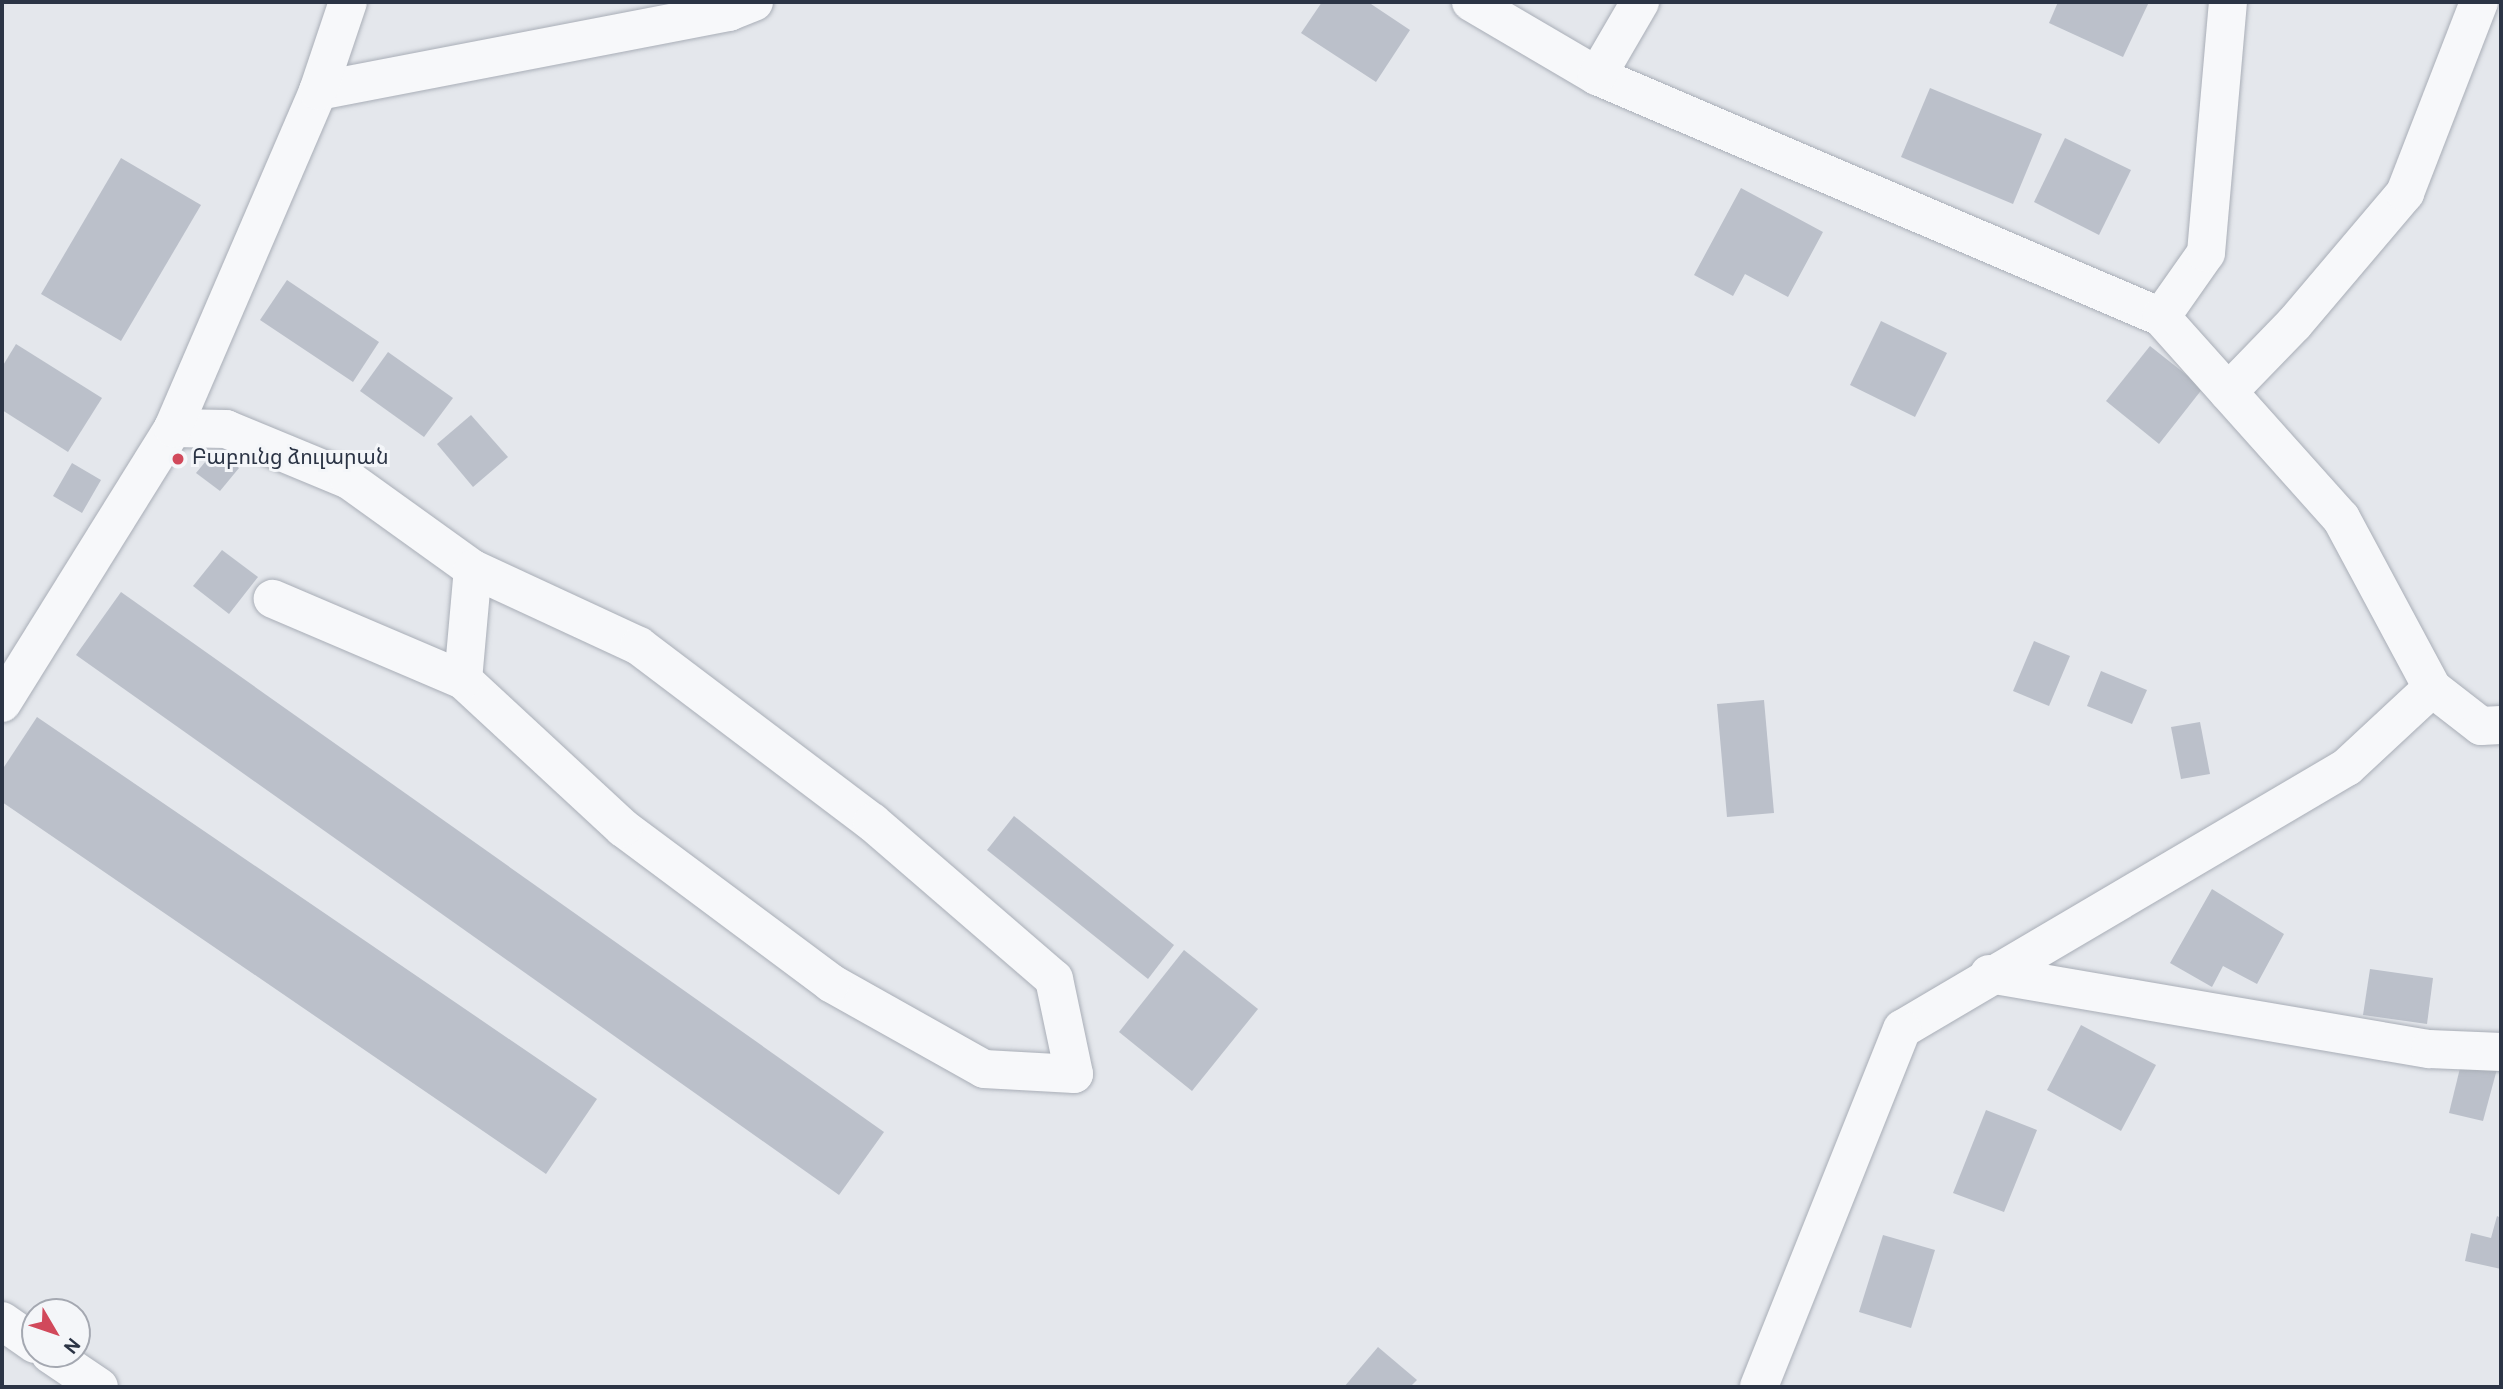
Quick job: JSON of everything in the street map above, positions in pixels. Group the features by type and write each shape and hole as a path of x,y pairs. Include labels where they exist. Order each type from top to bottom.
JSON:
{"street":[{"path":"2,703 173,428 318,91 348,2"},
{"path":"318,91 729,12 754,2"},
{"path":"1471,2 1597,76 2161,317 2341,518 2432,688 2482,726 2501,725"},
{"path":"1597,76 1640,2"},
{"path":"2161,317 2206,253 2228,2"},
{"path":"2228,392 2294,324 2404,194 2479,2"},
{"path":"173,428 226,429 349,480 473,569 639,646 872,822 1054,979 1074,1074 984,1069 831,983 623,828 464,680 273,599"},
{"path":"464,680 473,569"},
{"path":"1759,1387 1902,1029 1989,974 2347,767 2432,688"},
{"path":"1989,974 2430,1049 2501,1052"},
{"path":"2,1321 21,1334"},
{"path":"71,1368 99,1387"}],"building":[{"path":"1322,2 1368,2 1410,30 1376,82 1301,33"},
{"path":"2058,2 2149,2 2123,57 2049,23"},
{"path":"1930,88 2042,134 2013,204 1901,157"},
{"path":"2065,138 2131,170 2099,235 2034,202"},
{"path":"121,158 201,205 121,341 41,294"},
{"path":"1741,188 1823,232 1788,297 1745,274 1733,296 1694,275"},
{"path":"287,280 379,342 353,382 260,320"},
{"path":"1881,321 1947,353 1915,417 1850,385"},
{"path":"16,344 102,398 68,452 2,410 2,367"},
{"path":"2150,346 2203,388 2159,444 2106,401"},
{"path":"388,352 453,398 424,437 360,391"},
{"path":"471,415 508,457 473,487 437,444"},
{"path":"215,450 239,468 220,491 196,473"},
{"path":"72,463 101,480 82,513 53,496"},
{"path":"222,550 258,577 229,614 193,586"},
{"path":"121,592 884,1132 839,1195 76,655"},
{"path":"2034,641 2070,656 2049,706 2013,691"},
{"path":"2101,671 2147,690 2132,724 2087,706"},
{"path":"1764,700 1774,813 1727,817 1717,704"},
{"path":"37,717 597,1099 546,1174 2,802 2,770"},
{"path":"2200,722 2210,774 2181,779 2171,727"},
{"path":"1014,816 1174,945 1148,979 987,850"},
{"path":"2212,889 2284,934 2257,984 2223,966 2212,987 2170,963"},
{"path":"1184,950 1258,1009 1192,1091 1119,1032"},
{"path":"2370,969 2433,978 2427,1024 2363,1015"},
{"path":"2081,1025 2156,1065 2121,1131 2047,1090"},
{"path":"2462,1060 2497,1069 2483,1121 2449,1113"},
{"path":"1986,1110 2037,1130 2004,1212 1953,1193"},
{"path":"2497,1216 2501,1218 2501,1269 2465,1261 2471,1233 2491,1238"},
{"path":"1883,1235 1935,1250 1911,1328 1859,1312"},
{"path":"1378,1347 1417,1380 1410,1387 1344,1387"}],"place":[{"name":"Բաբունց ձուլարան","path":"178,459"}]}
